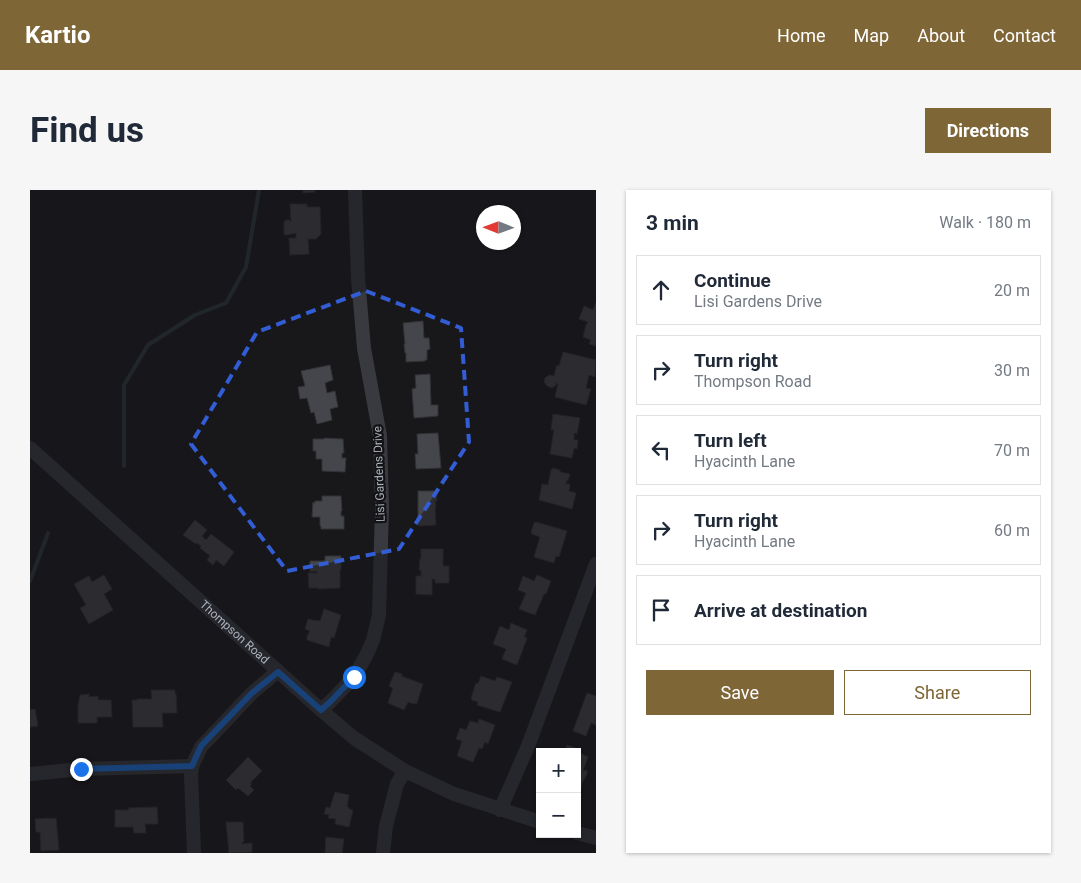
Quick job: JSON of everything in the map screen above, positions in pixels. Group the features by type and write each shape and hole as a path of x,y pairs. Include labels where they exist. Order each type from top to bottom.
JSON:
{"street":[{"name":"Lisi Gardens Drive","path":"321,710 354,677 373,640 379,615 382,508 380,436 364,348 358,278 355,190"},
{"name":"Thompson Road","path":"30,448 278,672 354,738 406,771 454,794 536,821"},
{"path":"500,810 528,746 596,564"},
{"path":"194,853 191,775 192,766 201,746 252,693 278,672"},
{"path":"30,774 81,769 192,766"},
{"path":"383,853 386,826 397,784 406,771"},
{"path":"581,834 596,838"}],"highlighted area":[{"path":"366,291 461,328 469,442 399,549 287,571 191,444 257,332"}],"building":[{"path":"303,190 315,190 315,192 303,193"},
{"path":"290,204 307,204 307,207 320,207 321,234 316,239 308,239 309,254 290,255 289,238 296,238 296,233 284,234 284,222 289,220 291,222"},
{"path":"596,302 596,346 589,344 591,340 583,337 588,322 579,319 584,306 593,310"},
{"path":"423,321 424,338 429,338 430,349 427,350 427,360 406,362 403,323"},
{"path":"563,352 596,360 595,377 589,375 586,388 591,389 586,405 555,397 558,384 556,383 552,388 544,382 545,378 549,375 554,376"},
{"path":"330,365 333,380 325,383 327,393 335,391 338,407 330,409 332,420 317,424 314,412 311,413 307,398 300,399 298,387 305,386 301,371"},
{"path":"430,374 431,405 438,405 438,416 414,418 412,389 416,388 415,375"},
{"path":"553,414 580,418 577,434 574,433 574,440 578,440 577,449 574,448 572,458 550,454 554,430 551,430"},
{"path":"438,433 441,468 416,469 415,454 418,454 417,434"},
{"path":"313,439 343,439 344,453 342,453 342,458 346,458 345,472 322,471 322,459 316,459 316,451 313,451"},
{"path":"552,468 570,474 566,484 570,484 569,491 576,493 572,509 539,500 542,484 548,485"},
{"path":"418,491 437,491 437,501 435,501 436,525 418,526"},
{"path":"322,496 341,496 341,516 344,516 344,529 321,529 320,517 312,517 313,502 322,501"},
{"path":"195,520 207,530 202,536 206,540 211,534 234,552 224,566 216,560 213,565 207,560 210,556 200,548 201,546 183,535"},
{"path":"536,522 567,531 559,557 556,556 554,563 534,557 540,537 531,532"},
{"path":"421,549 443,549 443,566 449,566 449,583 435,583 435,579 432,579 432,595 416,594 416,576 421,576 421,570 419,570"},
{"path":"325,556 341,556 340,588 309,588 308,573 317,573 317,571 310,572 310,561 325,561"},
{"path":"104,575 112,589 104,594 113,610 89,624 80,608 86,605 74,584 89,576 92,582"},
{"path":"537,575 551,581 535,615 519,609 526,593 518,590 523,576 534,581"},
{"path":"324,609 341,615 334,638 331,637 329,647 307,640 310,631 305,629 308,619 320,621"},
{"path":"511,623 527,630 524,637 527,638 517,665 502,659 506,649 493,644 500,626 509,630"},
{"path":"395,672 423,684 417,703 408,702 404,710 388,703 393,688 389,686"},
{"path":"481,676 495,681 497,677 512,682 500,712 477,705 478,702 472,700 476,683 478,684"},
{"path":"151,690 175,690 177,713 162,713 163,727 133,727 132,700 152,699"},
{"path":"587,693 596,696 596,725 591,723 586,736 573,731"},
{"path":"89,694 89,697 98,696 98,700 111,700 112,717 97,717 97,723 78,723 80,695"},
{"path":"35,709 38,726 30,727 30,710"},
{"path":"479,719 495,725 488,744 485,742 482,749 479,748 473,762 457,756 462,741 456,739 460,728 466,730 470,721 478,723"},
{"path":"581,754 588,757 583,770 587,771 587,774 581,788"},
{"path":"248,757 262,771 250,783 254,790 248,796 238,788 236,790 226,780"},
{"path":"335,792 349,795 347,807 353,810 349,827 335,824 336,819 328,818 329,815 324,814 326,807 330,808"},
{"path":"157,807 158,824 145,824 146,833 134,833 133,827 115,827 115,810"},
{"path":"56,818 59,850 41,851 40,832 36,832 35,819"},
{"path":"226,822 243,822 244,842 242,844 252,843 252,852 229,853"},
{"path":"326,837 344,839 342,853 325,853"}],"waterway":[{"path":"124,466 124,385 148,345 195,315 226,303 246,267 259,190"},
{"path":"30,581 48,533"}],"route":[{"path":"81,769 192,766 201,746 252,693 278,672 321,710 354,677"}]}
